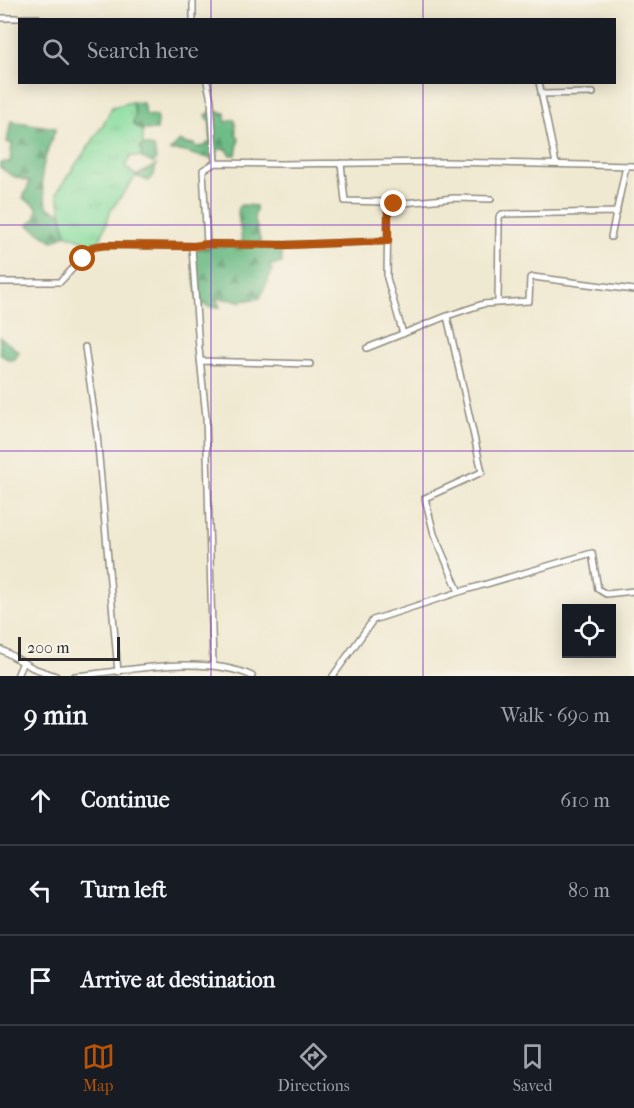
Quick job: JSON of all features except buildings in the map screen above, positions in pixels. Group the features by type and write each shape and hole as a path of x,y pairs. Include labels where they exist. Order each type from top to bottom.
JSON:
{"street":[{"path":"192,18 193,0"},
{"path":"0,18 38,18"},
{"path":"207,84 211,100 215,164"},
{"path":"540,84 556,164"},
{"path":"542,94 593,93"},
{"path":"207,244 203,170 215,164 446,162 634,166"},
{"path":"341,163 345,201 386,202 388,207 387,278 403,334"},
{"path":"610,237 626,166"},
{"path":"388,207 394,204 437,199 491,199"},
{"path":"498,302 498,224 502,214 617,212"},
{"path":"0,282 60,282 93,247 105,245 286,245 388,241"},
{"path":"194,246 191,250 206,417 213,665"},
{"path":"367,348 483,304 529,301 530,279 533,277 634,290"},
{"path":"447,316 482,472 425,498 434,534 459,592"},
{"path":"85,347 97,434 118,672"},
{"path":"200,361 310,364"},
{"path":"333,676 373,620 592,553 598,590 606,594 634,591"},
{"path":"0,649 56,676"},
{"path":"17,676 23,662"},
{"path":"75,676 192,665 213,665 252,676"}],"green space":[{"path":"132,102 136,115 134,125 143,131 143,145 140,148 142,151 140,157 131,156 125,166 136,176 111,210 99,243 89,243 66,234 57,193 100,130 112,107"},
{"path":"132,102 143,103 146,115 157,116 157,130 142,129 134,124 136,115"},
{"path":"213,111 225,113 225,121 235,120 236,134 239,138 236,155 230,155 227,149 218,149 216,160 183,151 170,151 180,141 194,144 195,147 211,143 210,122 206,115"},
{"path":"11,121 56,128 45,158 42,186 48,208 61,213 66,234 53,241 28,225 36,218 37,207 23,198 30,182 11,175 0,167 0,163 10,162 12,144 7,142"},
{"path":"143,145 154,147 156,160 153,163 140,157 142,151 140,148"},
{"path":"156,165 154,175 148,181 136,176"},
{"path":"241,205 256,206 254,217 261,243 242,242 238,217 238,208"},
{"path":"210,246 285,247 281,251 282,263 270,265 272,271 260,298 241,301 216,298 220,307 215,307 207,306 201,301 196,288 194,271 193,249"},
{"path":"0,337 19,352 15,359 9,360 0,354"}],"route":[{"path":"83,259 93,247 105,245 164,247 207,244 286,245 348,243 362,240 388,241 388,207 394,204"}]}
